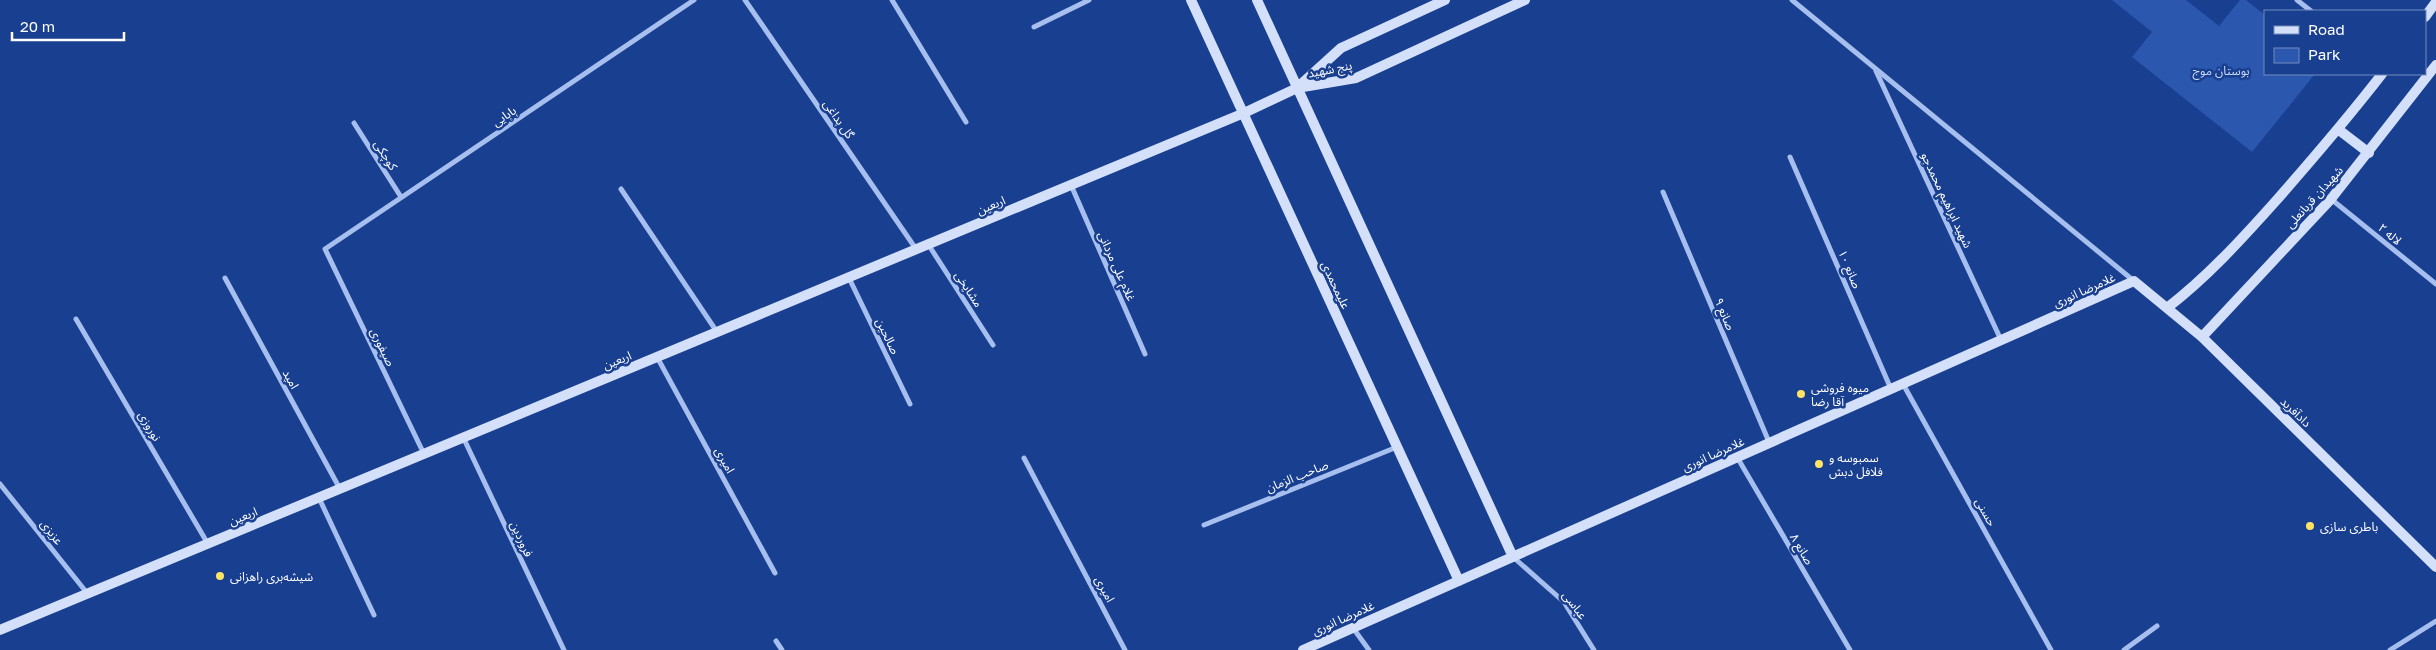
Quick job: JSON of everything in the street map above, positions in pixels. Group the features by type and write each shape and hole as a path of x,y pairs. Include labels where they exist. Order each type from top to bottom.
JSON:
{"street":[{"name":"بابایی","path":"325,249 694,0"},
{"name":"گل بداغی","path":"745,0 916,249"},
{"path":"892,0 966,122"},
{"path":"1034,27 1089,0"},
{"name":"علیمحمدی","path":"1191,0 1459,581"},
{"path":"1257,0 1513,557"},
{"name":"پنج شهید","path":"1297,88 1341,48 1445,0"},
{"name":"پنج شهید","path":"1297,88 1356,78 1525,0"},
{"path":"1792,0 2134,281"},
{"path":"2297,0 2310,10"},
{"path":"2426,16 2436,2"},
{"name":"شهیدان قربانعلی","path":"2202,337 2331,199 2436,65"},
{"name":"شهید ابراهیم محمدجو","path":"1875,68 2001,340"},
{"name":"شهیدان قربانعلی","path":"2167,308 2198,284 2230,252 2339,130 2381,75"},
{"name":"اربعین","path":"0,630 1244,113 1297,88"},
{"name":"کوچکی","path":"354,123 401,197"},
{"path":"2339,130 2368,153"},
{"name":"صانع ۱۰","path":"1790,157 1890,389"},
{"name":"غلام علی مردانی","path":"1070,185 1145,354"},
{"path":"622,189 717,332"},
{"name":"صانع ۹","path":"1663,192 1770,443"},
{"name":"لاله ۲","path":"2331,199 2436,284"},
{"name":"مشایخی","path":"928,244 993,345"},
{"name":"صیفوری","path":"325,249 424,454"},
{"name":"صالحین","path":"848,277 910,404"},
{"name":"امید","path":"225,278 340,490"},
{"name":"دادآفرید","path":"2134,281 2202,337 2436,567"},
{"name":"غلامرضا انوری","path":"1302,650 2134,281"},
{"name":"نوروزی","path":"76,319 208,544"},
{"name":"امیری","path":"657,357 775,573"},
{"name":"حسنی","path":"1903,384 2051,650"},
{"name":"فروردین","path":"463,437 564,650"},
{"name":"صاحب الزمان","path":"1204,525 1397,447"},
{"name":"امیری","path":"1024,458 1125,650"},
{"name":"صانع ۸","path":"1737,458 1850,650"},
{"name":"عزیزی","path":"0,484 88,594"},
{"path":"319,498 374,615"},
{"name":"عباسی","path":"1513,557 1564,602 1594,650"},
{"path":"2390,650 2436,621"},
{"path":"2124,650 2157,626"},
{"path":"1353,628 1368,650"},
{"path":"776,641 782,650"}],"green space":[{"name":"بوستان موج","path":"2112,0 2186,0 2219,26 2240,0 2246,0 2264,14 2264,75 2314,75 2252,152 2132,57 2152,32"}],"place":[{"name":"میوه فروشی آقا رضا","path":"1801,394"},
{"name":"سمبوسه و فلافل دبش","path":"1819,464"},
{"name":"باطری سازی","path":"2310,526"},
{"name":"شیشه‌بری راهزانی","path":"220,576"}]}
